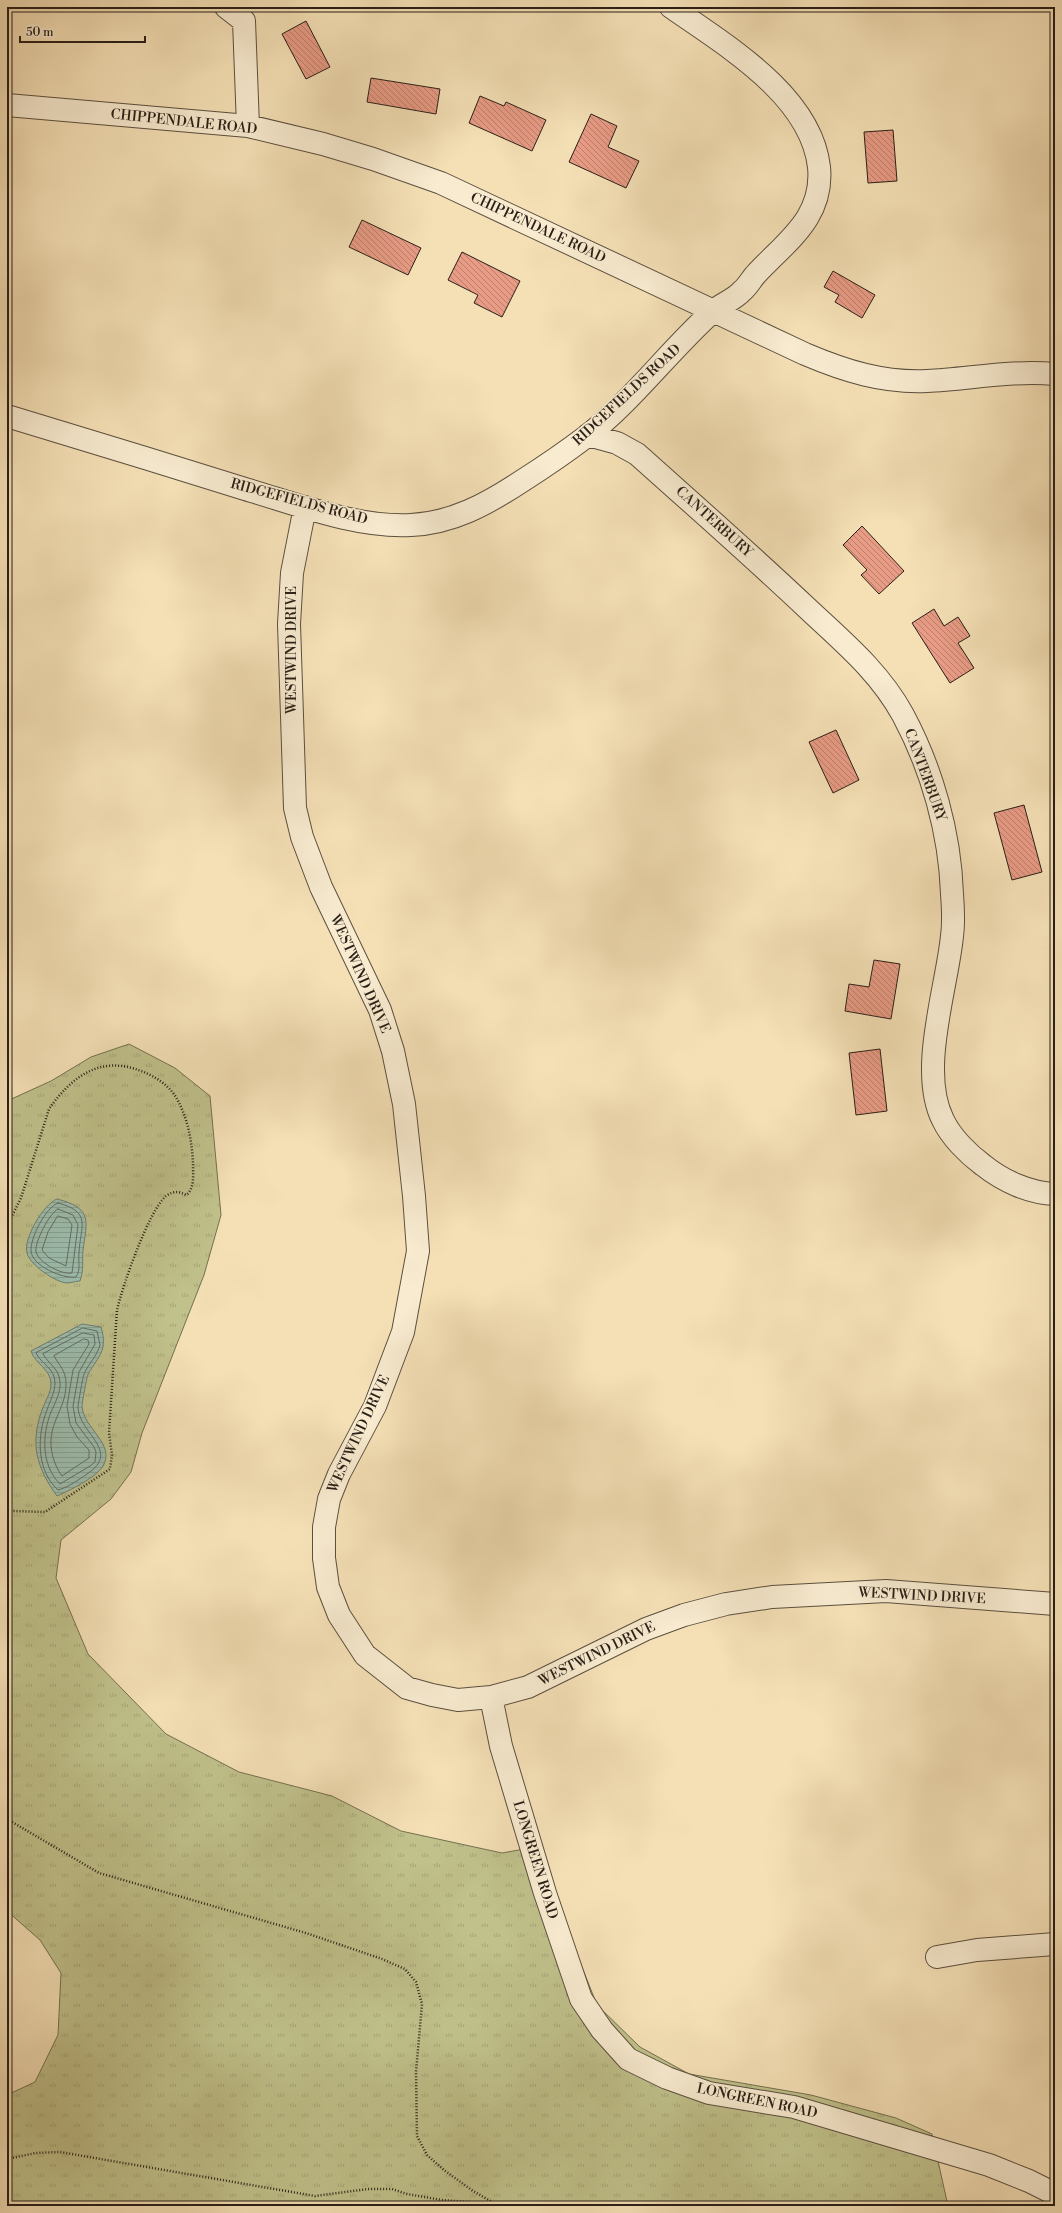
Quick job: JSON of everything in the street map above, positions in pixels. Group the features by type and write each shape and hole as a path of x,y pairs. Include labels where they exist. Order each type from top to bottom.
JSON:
{"street":[{"path":"226,7 244,21 248,126"},
{"name":"RIDGEFIELDS ROAD","path":"7,416 305,507 362,521 410,525 447,519 481,507 588,435 640,386 714,311 741,293 757,273 789,243 808,220 817,195 819,168 814,145 801,118 782,92 714,37 671,7"},
{"name":"CHIPPENDALE ROAD","path":"7,105 248,126 338,148 441,183 838,369 867,377 926,381 1032,371 1055,374"},
{"name":"CANTERBURY","path":"588,435 617,443 637,454 754,558 867,664 899,708 932,787 950,858 952,934 934,1050 934,1093 936,1100 943,1120 957,1140 976,1160 992,1173 1024,1188 1055,1194"},
{"name":"WESTWIND DRIVE","path":"305,507 292,573 289,624 295,808 302,837 321,887 380,1010 393,1051 404,1104 414,1196 418,1251 401,1339 375,1406 339,1474 328,1499 324,1527 324,1558 328,1587 339,1615 365,1655 407,1688 458,1700 491,1697 528,1687 646,1629 684,1615 726,1604 772,1597 886,1591 1055,1604"},
{"name":"LONGREEN ROAD","path":"491,1697 501,1746 545,1893 581,1999 602,2030 628,2059 667,2078 709,2093 794,2107 989,2165 1030,2181 1055,2194"},
{"path":"938,1956 977,1950 1055,1944"}],"path":[{"path":"7,1226 22,1198 49,1109 58,1096 74,1080 98,1066 115,1064 133,1068 150,1075 164,1084 176,1098 185,1117 192,1141 193,1173 191,1188 190,1193 186,1195 180,1191 175,1192 168,1195 160,1202 150,1222 121,1293 117,1310 109,1433 112,1456 110,1469 45,1512 13,1511 7,1507"},
{"path":"7,1819 99,1873 306,1933 382,1959 404,1969 416,1982 422,2004 416,2072 417,2136 427,2155 444,2170 473,2191 498,2205"},
{"path":"7,2159 36,2153 60,2152 315,2196 368,2189 392,2189 407,2194 442,2200 498,2205"}],"green space":[{"path":"129,1044 175,1068 210,1096 221,1215 204,1275 142,1433 131,1472 111,1499 61,1540 56,1578 88,1654 166,1734 239,1772 332,1796 401,1831 502,1853 541,1846 559,1909 597,2005 640,2047 689,2074 811,2095 896,2118 932,2134 948,2206 7,2206 7,2095 35,2082 58,2035 61,1973 40,1940 7,1911 7,1101 51,1081 91,1057"}],"water":[{"path":"57,1199 77,1207 82,1211 85,1217 86,1231 80,1281 67,1283 56,1280 38,1268 29,1258 27,1253 28,1239 36,1222 46,1207"},
{"path":"82,1324 101,1327 103,1335 103,1347 99,1357 88,1374 82,1406 88,1422 102,1443 106,1458 103,1466 94,1475 82,1484 57,1496 44,1475 37,1454 36,1444 38,1422 50,1391 51,1384 46,1370 36,1360 31,1351"}],"building":[{"path":"306,21 330,67 306,79 282,34"},
{"path":"371,78 440,89 436,114 367,102"},
{"path":"480,96 504,106 506,102 546,120 532,151 469,123"},
{"path":"591,114 617,126 608,147 639,161 626,188 569,162"},
{"path":"893,130 897,181 868,183 864,132"},
{"path":"362,220 421,248 408,275 349,247"},
{"path":"462,252 520,281 502,317 474,303 478,295 448,280"},
{"path":"833,271 875,295 862,318 835,302 839,295 824,287"},
{"path":"862,526 904,571 879,594 861,575 867,570 843,545"},
{"path":"934,609 944,626 958,617 970,636 958,643 974,668 950,683 912,623"},
{"path":"836,730 859,780 833,793 809,742"},
{"path":"1024,805 1042,872 1012,880 994,813"},
{"path":"874,960 900,964 891,1019 845,1011 849,984 869,987"},
{"path":"880,1049 887,1111 856,1115 849,1053"}]}
